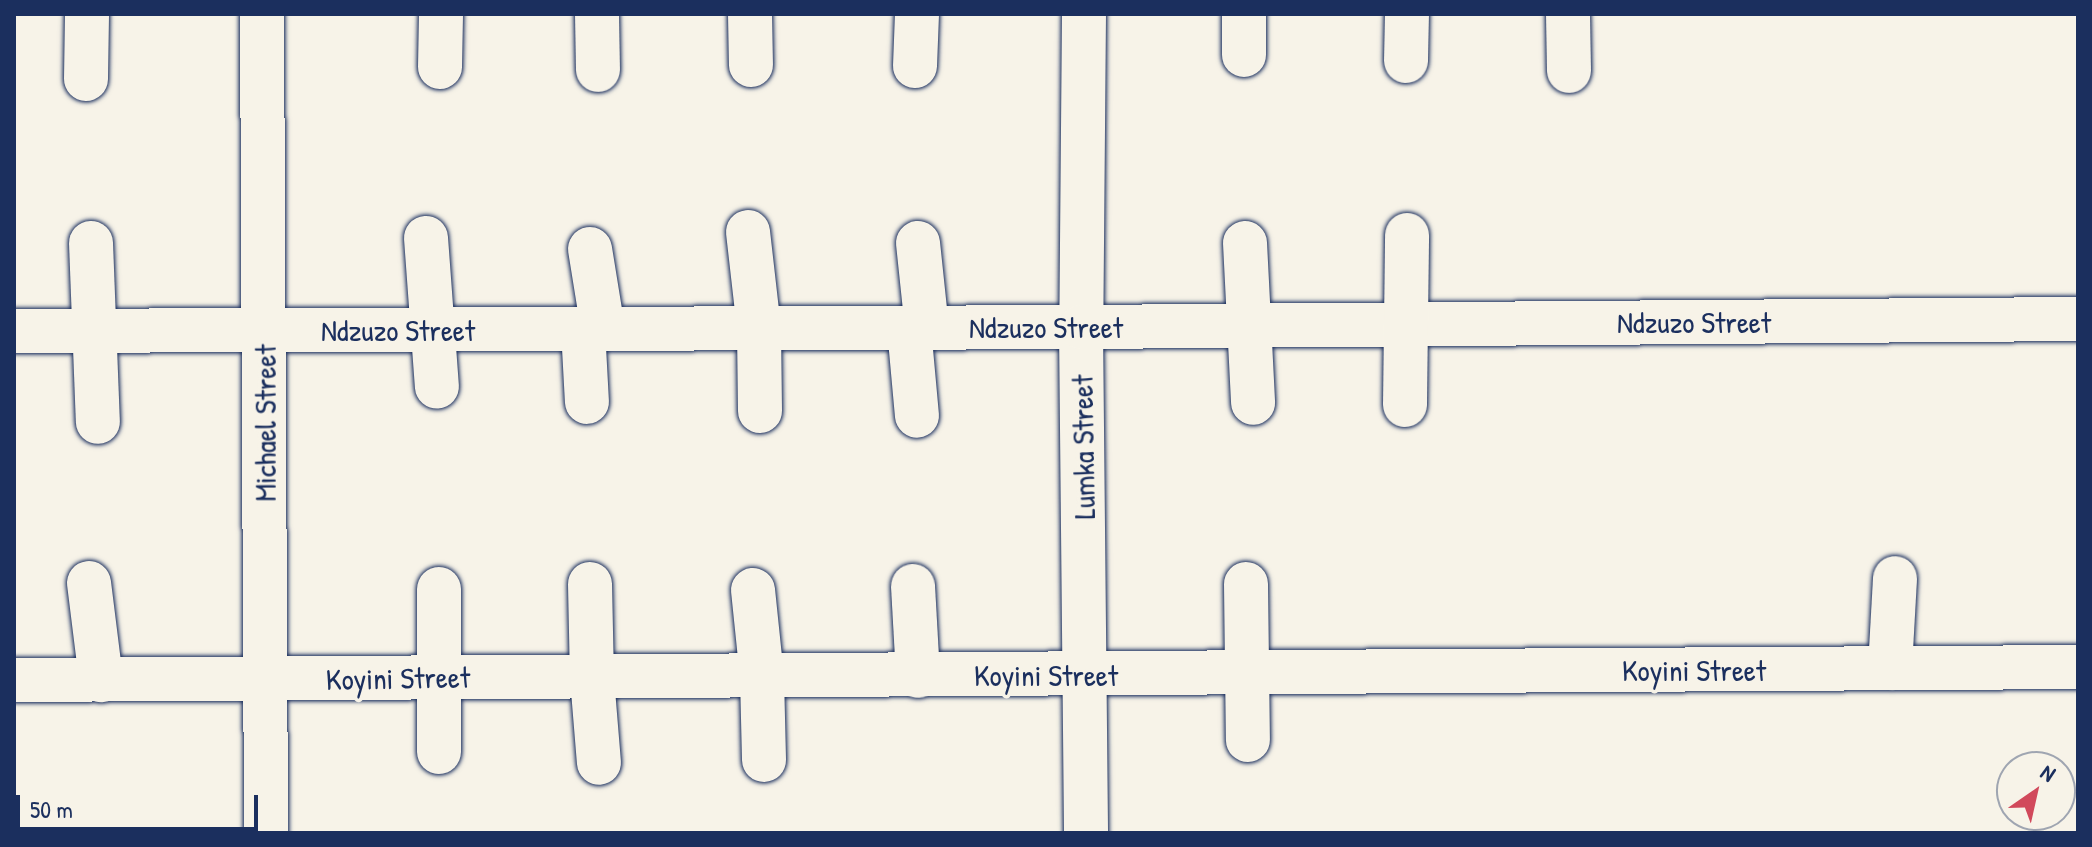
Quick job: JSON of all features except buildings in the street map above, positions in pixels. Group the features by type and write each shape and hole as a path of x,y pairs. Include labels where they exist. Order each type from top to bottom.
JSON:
{"street":[{"path":"86,79 87,14"},
{"name":"Michael Street","path":"262,14 266,833"},
{"path":"440,67 441,14"},
{"path":"597,14 598,70"},
{"path":"750,14 751,65"},
{"path":"915,66 917,14"},
{"name":"Lumka Street","path":"1084,14 1081,327 1086,833"},
{"path":"1406,61 1407,14"},
{"path":"1568,14 1569,71"},
{"path":"748,232 759,329 760,411"},
{"path":"1405,405 1407,235"},
{"path":"426,238 437,387"},
{"path":"91,243 97,330 98,422"},
{"path":"917,416 918,243"},
{"path":"1245,243 1253,403"},
{"path":"587,402 593,329 590,249"},
{"name":"Ndzuzo Street","path":"14,331 2078,319"},
{"path":"1890,668 1895,578"},
{"path":"89,583 101,680"},
{"path":"590,584 592,678 599,763"},
{"path":"1246,584 1248,740"},
{"path":"913,586 918,676"},
{"path":"439,589 439,752"},
{"path":"753,590 762,677 764,760"},
{"name":"Koyini Street","path":"14,680 2078,667"}]}
